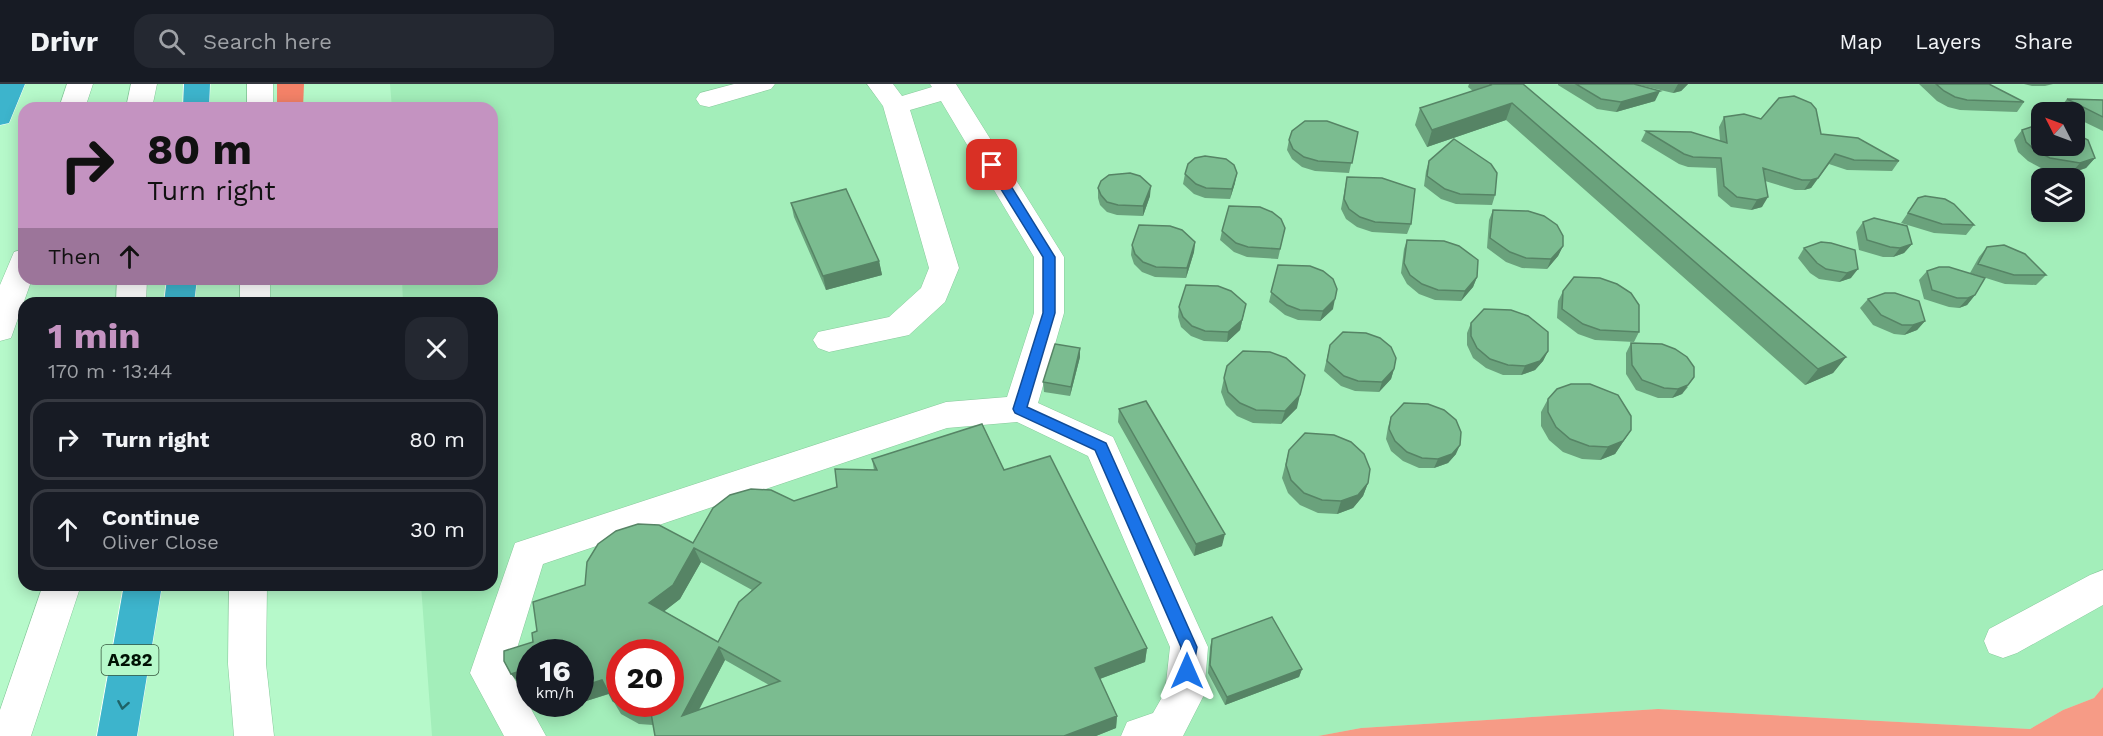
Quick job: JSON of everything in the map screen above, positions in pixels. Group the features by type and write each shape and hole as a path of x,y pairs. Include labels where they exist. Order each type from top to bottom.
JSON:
{"highway":[{"path":"0,117 12,84"},
{"path":"196,102 197,84"},
{"name":"A282","path":"117,736 142,591"}],"street":[{"path":"74,102 80,84"},
{"path":"140,102 144,84"},
{"path":"260,84 260,102"},
{"path":"710,99 762,84"},
{"path":"829,340 898,327 934,294 944,268 888,95 945,88 1049,257 1049,313 1020,409"},
{"path":"0,330 18,277"},
{"path":"526,736 490,673 528,554 946,415 1020,409 1101,447 1189,647 1184,695 1166,728 1141,736"},
{"path":"2003,641 2103,586"},
{"path":"11,736 60,591"},
{"path":"248,591 247,664 254,736"}],"shaded area":[{"path":"277,84 304,84 303,102 277,102"},
{"path":"390,84 2103,84 2103,687 2094,698 2063,710 2030,729 1658,709 1361,728 1318,736 432,736 421,591 498,591 498,297 403,297 402,285 498,285 498,102 392,102"},
{"path":"2103,687 2103,736 1318,736 1361,728 1658,709 2030,729 2063,710 2094,698"}],"building":[{"path":"1490,84 1523,84 1846,357 1818,369 1512,103 1432,130 1420,108"},
{"path":"1576,84 1634,84 1660,91 1621,102 1601,99"},
{"path":"1936,84 1989,84 2024,102 1967,100 1955,97"},
{"path":"1794,96 1811,103 1816,109 1821,134 1858,138 1899,161 1854,160 1835,154 1818,178 1811,180 1802,180 1763,168 1768,197 1757,200 1737,197 1724,186 1721,158 1693,157 1684,154 1646,131 1691,132 1727,143 1724,117 1744,114 1761,119 1779,98"},
{"path":"2067,99 2103,100 2103,117 2085,108 2085,102 2073,102"},
{"path":"1305,121 1327,121 1358,132 1352,163 1318,161 1304,157 1293,149 1289,140 1292,131"},
{"path":"2031,127 2031,146 2026,142 2022,130"},
{"path":"2085,138 2088,140 2095,158 2080,163 2046,156 2085,156"},
{"path":"1454,139 1491,164 1497,173 1495,195 1460,194 1445,189 1427,176 1429,161"},
{"path":"1205,156 1226,159 1234,165 1237,173 1232,189 1206,188 1196,184 1185,174 1188,164 1195,158"},
{"path":"1130,173 1140,176 1151,186 1143,206 1107,202 1098,188 1101,181 1109,175"},
{"path":"1347,177 1382,178 1415,189 1411,224 1375,222 1360,217 1349,209 1344,199"},
{"path":"846,189 879,261 823,276 791,203"},
{"path":"1925,196 1945,199 1954,204 1974,225 1942,224 1908,213 1918,198"},
{"path":"1229,206 1260,207 1281,219 1285,228 1280,249 1248,247 1236,243 1222,231"},
{"path":"1493,210 1528,211 1544,216 1557,225 1563,236 1563,246 1551,259 1526,258 1510,252 1490,238"},
{"path":"1874,218 1907,226 1912,244 1900,248 1867,240 1863,222"},
{"path":"1139,225 1170,226 1182,230 1195,242 1187,268 1156,267 1143,262 1135,254 1132,245"},
{"path":"1407,240 1444,241 1459,246 1478,260 1477,277 1465,291 1438,290 1422,284 1410,275 1404,263"},
{"path":"1821,242 1855,250 1858,269 1847,273 1826,269 1817,263 1804,248"},
{"path":"2004,245 2025,254 2046,275 2014,275 1978,264 1987,247"},
{"path":"1278,265 1310,266 1323,271 1333,279 1337,289 1335,299 1323,311 1300,310 1287,305 1271,292"},
{"path":"1949,267 1985,278 1975,295 1968,298 1957,298 1932,290 1927,271"},
{"path":"1574,277 1600,278 1617,284 1631,293 1639,305 1639,332 1600,330 1583,324 1562,309 1563,291"},
{"path":"1186,285 1218,286 1231,291 1246,304 1242,320 1228,332 1205,331 1192,326 1183,317 1179,307"},
{"path":"1885,293 1895,293 1919,301 1925,321 1913,325 1902,325 1881,315 1868,299"},
{"path":"1484,309 1511,310 1528,316 1548,332 1548,351 1540,361 1525,366 1508,365 1490,359 1477,348 1471,336 1471,323"},
{"path":"1343,332 1366,333 1380,338 1391,347 1396,358 1394,369 1382,382 1358,381 1344,376 1327,361 1330,345"},
{"path":"1631,343 1662,344 1675,349 1687,357 1694,367 1694,377 1688,385 1678,389 1664,388 1642,380 1632,365"},
{"path":"1055,344 1080,348 1071,387 1043,382"},
{"path":"1243,351 1270,352 1286,358 1305,375 1300,395 1285,411 1256,410 1240,403 1228,392 1224,378 1227,366"},
{"path":"1571,384 1590,384 1618,395 1631,416 1631,430 1623,441 1608,447 1589,446 1570,439 1556,427 1548,412 1548,399 1557,389"},
{"path":"1146,401 1225,534 1196,544 1119,409"},
{"path":"1404,403 1428,404 1444,410 1456,420 1461,432 1460,445 1452,454 1438,459 1422,458 1407,452 1395,441 1389,429 1391,417"},
{"path":"982,424 1004,470 1050,456 1147,648 1095,668 1117,716 1064,736 655,736 652,717 684,717 780,681 719,647 684,712 684,639 606,639 606,688 602,680 594,683 594,639 533,639 532,633 537,631 533,602 585,585 587,562 598,544 616,531 638,524 659,525 693,543 713,508 730,495 751,489 771,490 794,501 837,487 835,469 877,470 872,459","holes":["694,548 761,583 739,602 718,642 649,603 673,585"]},
{"path":"1305,433 1334,435 1351,442 1364,454 1370,469 1368,483 1358,495 1341,501 1322,500 1304,493 1291,480 1286,465 1289,450"},
{"path":"1272,617 1302,669 1227,697 1210,665 1212,639"},
{"path":"516,647 516,672 511,674 504,661 504,651"}],"route":[{"path":"992,165 1049,257 1049,313 1020,409 1101,447 1189,647 1187,671"}]}
